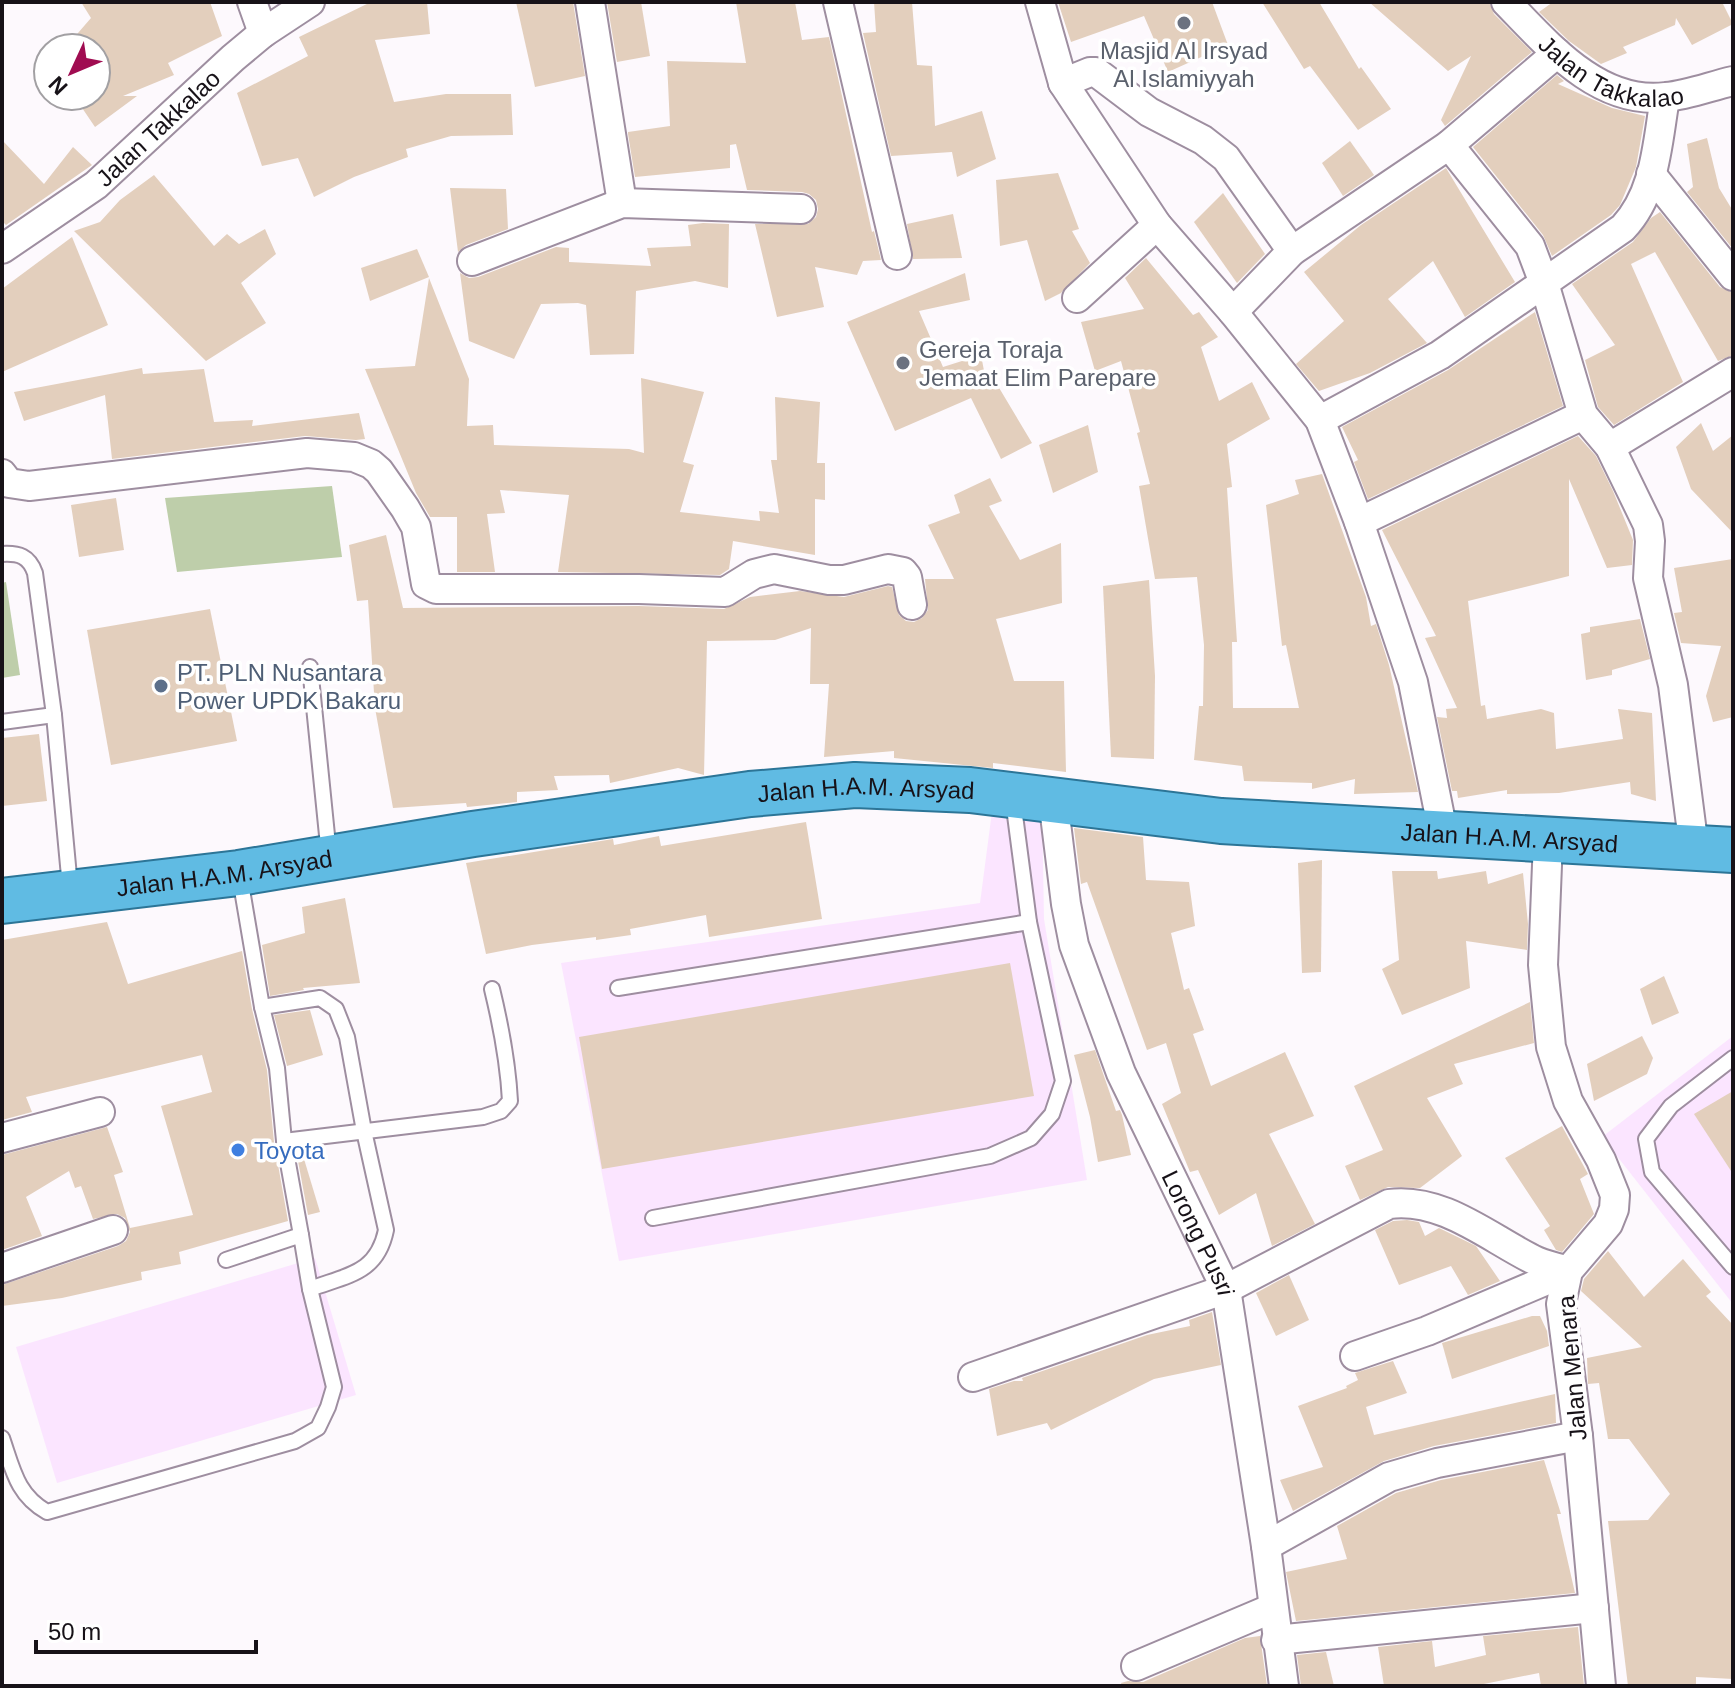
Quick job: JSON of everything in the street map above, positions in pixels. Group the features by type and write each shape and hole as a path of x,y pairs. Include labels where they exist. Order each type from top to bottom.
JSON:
{"highway":[{"name":"Jalan H.A.M. Arsyad","path":"2,901 330,860 473,834 750,794 855,785 970,790 1221,821 1714,849"}],"street":[{"path":"252,2 263,33"},
{"name":"Jalan Takkalao","path":"2,249 96,185 263,33 310,2"},
{"path":"590,2 622,203"},
{"path":"838,2 897,255"},
{"path":"1040,2 1063,83 1157,225 1233,312 1320,420 1359,522 1413,682 1443,832"},
{"name":"Jalan Takkalao","path":"1506,2 1557,53 1605,87 1632,95 1665,98 1733,81"},
{"path":"1233,312 1292,251 1449,145 1557,53"},
{"path":"1063,83 1096,72 1149,112 1203,140 1226,158 1292,251"},
{"path":"1320,420 1440,355 1623,228 1637,213 1648,192 1665,98"},
{"path":"1449,145 1530,246 1583,415 1610,447 1648,525 1648,578 1714,849"},
{"path":"1651,174 1733,276"},
{"path":"472,261 622,203 801,209"},
{"path":"1077,298 1157,225"},
{"path":"1610,447 1733,372"},
{"path":"1359,522 1583,415"},
{"path":"2,474 9,483 29,486 307,453 354,457 379,471 405,508 416,527 426,584 436,589 725,592 754,574 774,569 829,580 844,580 888,569 903,572 907,577 912,605"},
{"name":"Lorong Pusri","path":"1033,798 1066,904 1074,945 1121,1073 1226,1289 1266,1546 1284,1686"},
{"name":"Jalan Menara","path":"1548,840 1543,965 1551,1047 1568,1101 1601,1160 1615,1195 1608,1224 1568,1271 1561,1304 1578,1436 1601,1686"},
{"path":"2,1138 100,1112"},
{"path":"973,1377 1226,1289 1389,1204 1408,1202 1431,1205 1536,1261 1568,1271"},
{"path":"2,1268 113,1230"},
{"path":"1355,1356 1427,1331 1568,1271"},
{"path":"1266,1546 1389,1477 1437,1463 1578,1436"},
{"path":"1136,1666 1273,1608"},
{"path":"1276,1640 1594,1608"}],"lane":[{"path":"2,554 25,557 31,562 35,573 54,715 71,892"},
{"path":"310,667 330,860"},
{"path":"2,722 54,715"},
{"path":"653,1218 990,1156 1031,1138 1052,1114 1063,1081 1029,922 1033,798"},
{"path":"2,1438 16,1479 31,1502 47,1512 295,1441 318,1428 328,1407 334,1387 310,1289 284,1141 277,1068 262,1007 239,873"},
{"path":"618,988 1029,922"},
{"path":"284,1141 483,1117 501,1111 510,1101 509,1086 501,1026 492,989"},
{"path":"262,1007 320,998 336,1009 347,1037 386,1230 374,1261 358,1271 310,1289"},
{"path":"1733,1058 1671,1106 1646,1139 1652,1172 1733,1267"},
{"path":"226,1260 301,1235"}],"shaded area":[{"path":"993,804 1042,807 1044,919 1087,1180 619,1261 561,963 980,903"},
{"path":"1733,1036 1733,1304 1602,1137"},
{"path":"315,1258 356,1395 57,1483 16,1347"}],"green space":[{"path":"332,486 342,557 177,572 165,498"},
{"path":"6,582 20,675 2,678 2,583"}],"building":[{"path":"81,2 210,2 222,36 168,63 174,75 123,96 137,96 95,127 85,112 112,112 112,32 79,32 91,18"},
{"path":"371,2 427,2 430,34 375,40 394,102 446,94 511,94 513,135 451,136 406,149 408,157 354,177 314,197 298,158 262,166 237,93 308,56 299,37"},
{"path":"516,2 573,2 585,76 535,87"},
{"path":"607,2 641,2 650,56 617,62"},
{"path":"736,2 795,2 802,40 829,37 872,232 881,260 863,261 857,275 815,267 824,307 777,317 755,224 808,224 816,217 816,200 802,192 747,190 736,144 730,145 730,168 635,177 628,134 670,126 667,61 746,63"},
{"path":"874,2 912,2 917,65 932,66 935,126 982,111 996,159 957,177 952,152 891,156 863,33 876,32"},
{"name":"Masjid Al Irsyad Al Islamiyyah","path":"1058,2 1212,2 1228,45 1168,72 1144,16 1071,42"},
{"path":"1262,2 1319,2 1359,69 1361,67 1391,109 1358,130 1310,66 1304,69"},
{"path":"1369,2 1489,2 1494,14 1532,52 1445,126 1441,120 1471,56 1448,71"},
{"path":"1553,2 1722,2 1733,24 1692,45 1676,18 1675,25 1623,47 1627,53 1601,64 1569,41 1539,12"},
{"path":"1557,75 1564,81 1558,84 1612,108 1645,116 1636,167 1620,205 1611,215 1552,256 1543,235 1473,147"},
{"path":"1707,138 1719,188 1733,211 1733,249 1687,192 1693,187 1687,144"},
{"path":"2,140 44,184 73,147 92,165 6,225 2,221"},
{"path":"1350,141 1374,175 1343,196 1322,163"},
{"path":"1446,168 1515,282 1465,317 1433,261 1388,299 1427,343 1370,373 1319,391 1296,364 1344,321 1304,272 1361,225"},
{"path":"1058,173 1079,229 1072,231 1090,263 1061,293 1045,301 1027,240 1000,246 996,180"},
{"path":"154,175 214,246 227,234 239,244 265,229 276,254 241,283 266,323 206,361 74,231 100,222 120,200"},
{"path":"450,188 506,189 508,229 466,245 458,252"},
{"path":"1223,193 1265,254 1237,283 1194,222"},
{"path":"1660,212 1720,287 1733,293 1733,355 1718,361 1655,252 1631,264 1683,382 1614,425 1598,407 1585,360 1615,345 1572,284 1633,242 1651,218"},
{"path":"953,214 962,258 913,259 907,224"},
{"path":"729,224 728,288 695,281 636,291 634,354 590,355 586,305 578,303 541,304 514,359 469,341 460,273 469,278 478,277 556,247 569,248 569,262 651,266 647,248 691,246 688,225"},
{"path":"72,237 108,325 2,372 2,289"},
{"path":"417,249 429,277 370,301 361,268"},
{"path":"1146,258 1193,315 1199,312 1218,337 1201,347 1219,401 1252,382 1270,419 1227,444 1232,487 1227,488 1237,642 1232,642 1233,708 1299,708 1286,645 1282,646 1266,505 1299,494 1295,480 1322,474 1366,597 1371,626 1376,624 1389,665 1418,792 1354,794 1355,779 1312,789 1312,783 1244,781 1242,766 1194,760 1199,706 1203,706 1204,645 1197,577 1155,579 1139,486 1150,484 1121,361 1095,371 1081,322 1144,309 1125,278"},
{"name":"Gereja Toraja Jemaat Elim Parepare","path":"965,273 970,300 919,311 943,367 981,355 985,376 992,376 1032,443 1001,459 971,398 895,431 847,322"},
{"path":"429,278 469,379 467,426 493,425 494,445 629,449 644,453 641,378 704,392 683,462 694,465 680,512 760,521 759,511 779,513 771,460 777,460 775,397 820,402 817,463 825,463 825,500 815,499 815,555 733,541 729,569 720,575 558,572 569,495 500,490 505,513 487,514 495,572 457,572 457,517 430,517 416,493 365,369 415,366"},
{"path":"1535,312 1563,406 1368,499 1354,462 1358,460 1342,427 1448,370"},
{"path":"142,368 143,374 204,369 214,422 253,420 252,426 359,413 365,439 305,436 112,459 105,395 24,421 14,392"},
{"path":"1701,423 1713,451 1733,435 1733,533 1691,489 1676,447"},
{"path":"1088,425 1098,472 1053,493 1039,445"},
{"path":"1578,436 1596,456 1613,491 1633,540 1632,565 1607,568 1569,479 1569,576 1468,601 1481,706 1485,705 1487,719 1541,709 1554,713 1556,749 1623,739 1618,709 1652,713 1656,801 1631,794 1630,782 1559,793 1507,794 1507,790 1458,798 1457,791 1452,791 1437,717 1447,718 1446,709 1457,708 1425,638 1436,636 1382,530"},
{"path":"990,478 1002,501 989,506 1020,560 1061,543 1062,603 996,619 1014,681 1064,681 1066,772 993,763 993,768 894,758 894,751 824,757 829,684 810,684 811,628 775,640 707,641 704,775 678,768 610,783 609,775 554,776 558,790 517,792 517,802 467,807 466,803 393,808 375,708 368,600 357,601 349,545 386,535 403,608 639,606 724,609 750,597 800,591 844,597 888,586 892,587 899,615 906,621 914,622 928,610 925,579 954,579 928,525 960,513 954,495"},
{"path":"116,498 124,550 79,557 71,505"},
{"path":"1733,559 1733,717 1713,722 1706,696 1721,646 1681,643 1674,613 1682,612 1674,568"},
{"path":"1149,580 1155,676 1154,759 1111,757 1103,586"},
{"name":"PT. PLN Nusantara Power UPDK Bakaru","path":"210,609 237,741 111,765 87,630"},
{"path":"1640,619 1650,659 1612,670 1612,675 1586,680 1581,634 1590,632 1590,627"},
{"path":"39,734 47,801 2,806 2,738"},
{"path":"806,822 822,919 709,937 706,915 630,929 631,935 532,945 486,954 466,863 613,839 614,845 659,836 661,846"},
{"path":"1074,828 1143,837 1146,880 1189,882 1195,926 1171,933 1184,990 1189,988 1204,1030 1193,1034 1211,1086 1285,1052 1314,1116 1269,1134 1315,1224 1272,1246 1256,1193 1219,1215 1198,1170 1190,1172 1162,1104 1181,1093 1166,1043 1147,1050 1087,882 1081,884"},
{"path":"1322,860 1321,972 1302,973 1298,863"},
{"path":"1392,871 1437,871 1438,879 1486,871 1488,884 1523,873 1527,950 1466,941 1470,988 1402,1015 1382,969 1399,960"},
{"path":"345,898 360,983 303,988 270,996 262,945 305,933 302,907"},
{"path":"107,922 128,984 242,951 267,1070 274,1142 288,1221 179,1252 181,1264 141,1272 142,1280 62,1298 2,1306 2,1285 118,1246 126,1241 130,1232 125,1218 117,1214 93,1219 81,1186 75,1188 69,1171 26,1197 42,1236 2,1250 2,1155 107,1127 123,1172 114,1175 130,1228 193,1215 161,1106 212,1092 202,1055 26,1097 32,1112 2,1120 2,940"},
{"path":"1010,963 1034,1096 602,1169 579,1037"},
{"path":"1664,976 1679,1013 1652,1025 1640,989"},
{"path":"1530,1002 1534,1043 1454,1064 1463,1084 1427,1098 1462,1156 1420,1188 1388,1187 1360,1200 1345,1166 1383,1150 1354,1086"},
{"path":"310,1010 323,1055 287,1066 274,1015"},
{"path":"1642,1036 1653,1058 1647,1074 1594,1101 1587,1064"},
{"path":"1095,1050 1116,1111 1120,1110 1122,1115 1131,1155 1098,1162 1074,1055"},
{"path":"1733,1091 1733,1174 1694,1114"},
{"path":"1562,1126 1588,1174 1580,1179 1594,1214 1562,1252 1556,1250 1544,1230 1550,1226 1505,1158"},
{"path":"301,1149 320,1212 308,1215 296,1150"},
{"path":"1393,1221 1419,1222 1425,1236 1439,1228 1476,1246 1500,1281 1468,1295 1451,1266 1399,1285 1375,1230"},
{"path":"1608,1251 1644,1297 1683,1259 1711,1292 1706,1296 1733,1325 1733,1679 1696,1677 1696,1686 1628,1686 1608,1521 1648,1520 1670,1494 1629,1439 1608,1439 1599,1383 1588,1384 1587,1358 1642,1347 1581,1291 1584,1279"},
{"path":"1289,1275 1309,1320 1276,1336 1256,1293"},
{"path":"1212,1312 1221,1365 1154,1379 1051,1430 1047,1423 997,1436 989,1389 1023,1381 1022,1378 1147,1335 1190,1326 1189,1320"},
{"path":"1540,1316 1549,1346 1452,1379 1442,1343"},
{"path":"1393,1361 1407,1393 1366,1407 1374,1435 1555,1394 1556,1423 1434,1446 1384,1461 1293,1511 1280,1480 1323,1467 1298,1406 1347,1388 1358,1380 1355,1373"},
{"path":"1544,1460 1561,1514 1557,1514 1575,1593 1296,1621 1286,1572 1347,1559 1337,1526 1396,1493 1441,1480"},
{"path":"1578,1627 1584,1686 1541,1686 1539,1673 1474,1686 1384,1686 1378,1647 1432,1641 1435,1667 1486,1655 1483,1636"},
{"path":"1260,1636 1267,1686 1122,1686 1121,1683 1128,1681 1143,1682 1245,1638"},
{"path":"1326,1652 1334,1686 1301,1686 1297,1655"}],"place":[{"name":"Masjid Al Irsyad Al Islamiyyah","path":"1184,23"},
{"name":"Gereja Toraja Jemaat Elim Parepare","path":"903,363"},
{"name":"PT. PLN Nusantara Power UPDK Bakaru","path":"161,686"},
{"name":"Toyota","path":"238,1150"}]}
